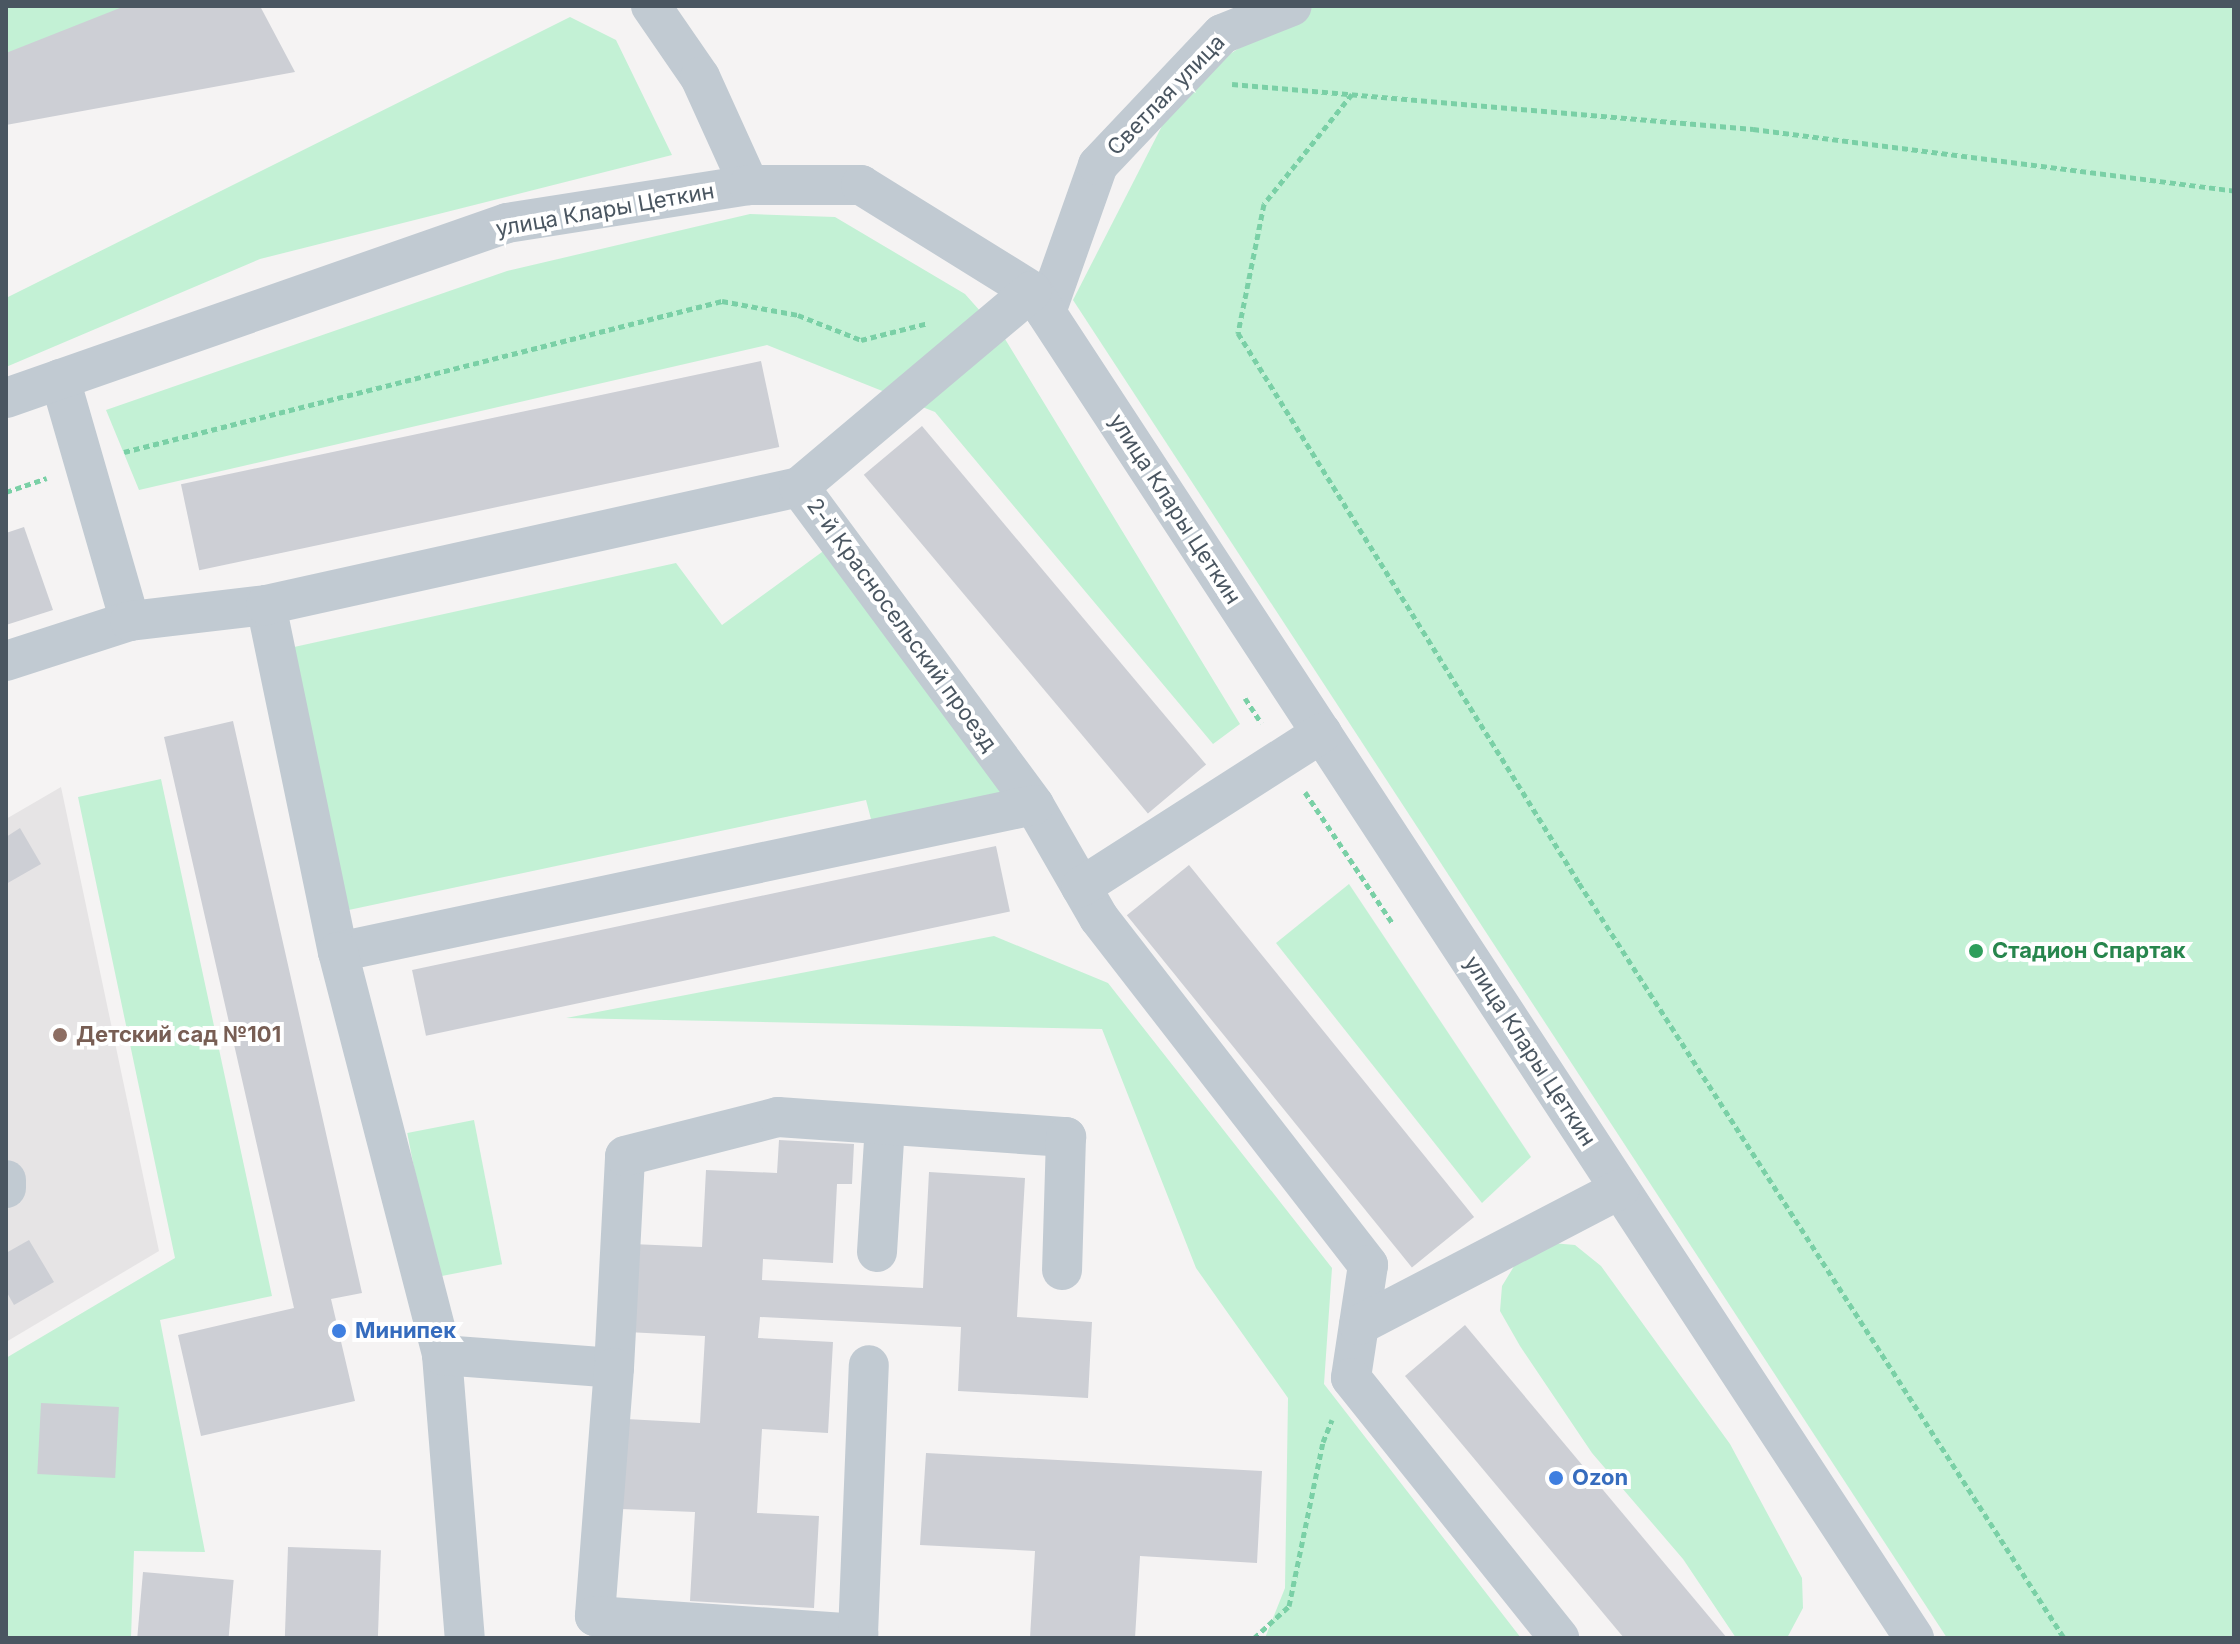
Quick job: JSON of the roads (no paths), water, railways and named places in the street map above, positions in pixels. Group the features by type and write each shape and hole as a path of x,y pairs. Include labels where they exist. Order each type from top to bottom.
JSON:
{"street":[{"path":"651,6 700,77 749,185"},
{"name":"Светлая улица","path":"1039,301 1098,165 1222,34 1292,6"},
{"name":"улица Клары Цеткин","path":"6,398 507,223 749,185 861,185 1039,301 1914,1638"},
{"path":"799,487 1039,301"},
{"path":"60,379 130,621"},
{"name":"2-й Красносельский проезд","path":"6,661 130,621 266,605 799,487 1034,805 1099,918 1368,1265 1359,1325 1360,1390 1559,1638"},
{"path":"266,605 338,952 442,1355 465,1638"},
{"path":"1081,887 1322,733"},
{"path":"338,952 1034,805"},
{"path":"869,1365 857,1636 595,1616 614,1368 625,1156 778,1117 1066,1137 1062,1270"},
{"path":"877,1252 885,1125"},
{"path":"6,1180 6,1188"},
{"path":"1359,1325 1620,1189"},
{"path":"442,1355 614,1368"}],"place":[{"name":"Стадион Спартак","path":"1976,951"},
{"name":"Детский сад №101","path":"60,1035"},
{"name":"Минипек","path":"339,1331"},
{"name":"Ozon","path":"1556,1478"}]}
